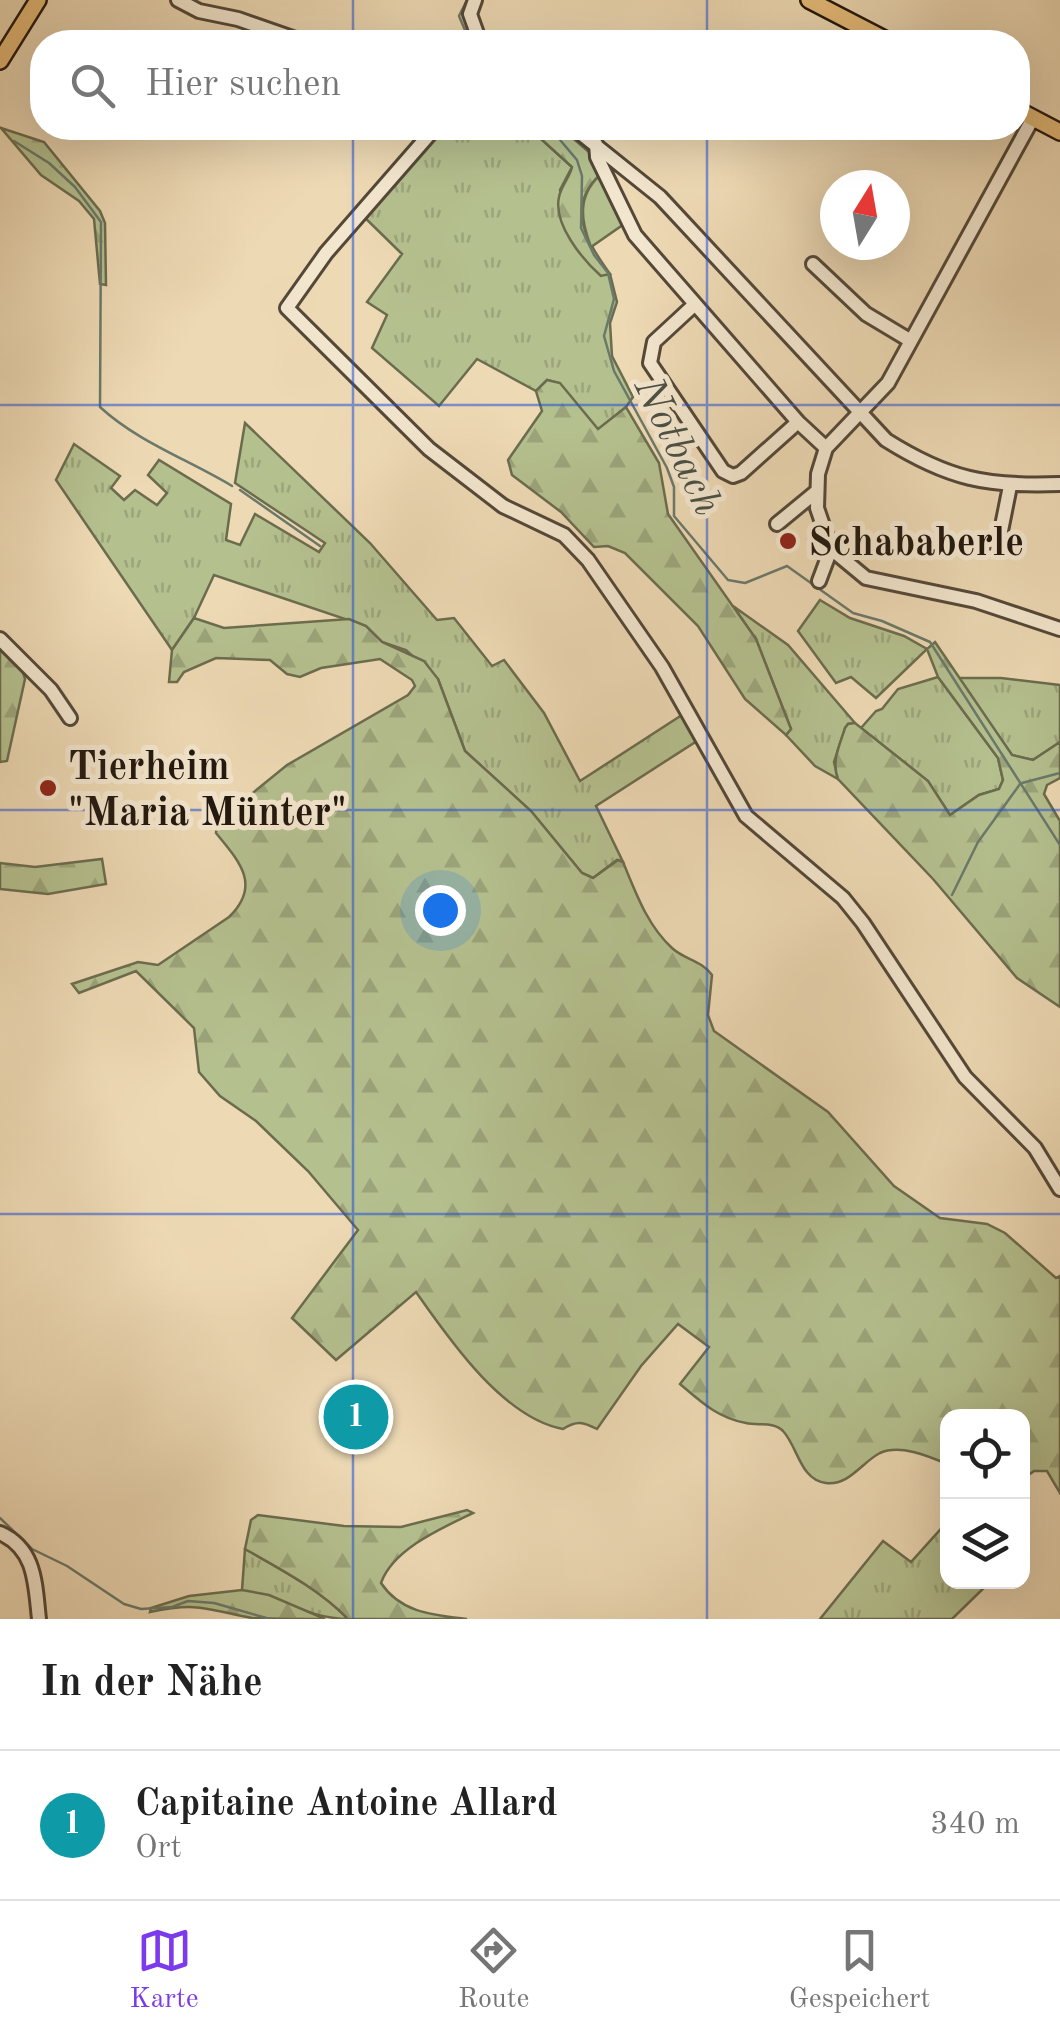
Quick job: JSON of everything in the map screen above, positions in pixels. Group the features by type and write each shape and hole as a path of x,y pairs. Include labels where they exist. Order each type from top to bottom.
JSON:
{"main road":[{"path":"0,61 38,0"},
{"path":"809,0 867,30"},
{"path":"1030,116 1060,132"}],"street":[{"path":"178,0 198,11 270,30"},
{"path":"476,0 470,14 476,30"},
{"path":"1030,123 1033,118"},
{"path":"425,140 326,253 287,308 429,449 503,506 564,535 588,560 662,668 746,816 843,898 863,922 965,1077 1036,1148 1060,1190"},
{"path":"590,140 660,197 886,440 926,464 1010,486 1060,484"},
{"path":"1021,140 888,383 826,448 816,508 831,549 866,578 976,602 1060,628"},
{"path":"596,144 597,157 635,236 798,422 826,448"},
{"path":"609,182 621,170 631,172"},
{"path":"813,264 866,314 911,341"},
{"path":"694,305 654,342 650,364 722,471 733,476 741,473 798,422"},
{"path":"998,550 1010,486"},
{"path":"777,524 816,492"},
{"path":"819,582 831,549"},
{"path":"0,639 51,690 70,718"},
{"path":"0,1533 16,1540 26,1556 34,1575 39,1619"}],"green space":[{"path":"1,128 44,142 100,211 105,223 106,285 100,284 94,219 79,201 41,175"},
{"path":"429,140 542,140 572,167 560,190 584,257 601,275 610,274 617,302 610,323 612,356 633,397 626,407 598,430 559,383 547,380 536,391 477,359 439,406 372,348 387,315 367,302 402,254 361,214"},
{"path":"542,140 575,140 589,152 599,176 583,200 584,225 610,274 601,276 586,260 560,218 559,197 572,167"},
{"path":"599,176 624,224 591,247 585,228 584,201"},
{"path":"547,380 560,383 598,429 626,407 659,463 668,514 756,639 791,729 786,735 745,699 698,626 625,553 608,546 594,547 561,512 512,475 508,460 542,411 536,391"},
{"path":"245,423 370,543 437,620 454,618 492,666 504,660 544,713 580,781 685,713 700,739 596,806 623,862 617,860 593,878 582,873 531,811 465,751 438,679 406,650 382,642 366,626 214,575 194,618 172,650 56,480 74,444 120,476 111,488 124,500 135,490 157,505 167,493 148,475 159,460 231,504 226,540 240,545 255,514 319,552 325,543 235,483"},
{"path":"820,600 850,618 904,636 927,649 876,698 851,677 836,683 798,631"},
{"path":"733,606 788,645 855,723 845,728 834,762 838,779 815,766 786,735 791,729 756,639"},
{"path":"194,618 224,628 349,619 366,626 382,642 424,661 438,679 465,751 531,811 582,873 593,878 618,860 623,862 643,908 663,939 712,975 708,1015 714,1031 828,1112 894,1186 940,1218 987,1224 1005,1233 1056,1278 1060,1276 1060,1493 1047,1471 1030,1474 1030,1409 940,1409 940,1461 914,1452 888,1451 873,1457 842,1481 817,1481 779,1428 727,1417 680,1384 709,1347 678,1324 641,1366 597,1429 580,1423 563,1429 519,1410 479,1374 416,1292 336,1360 292,1318 358,1230 308,1171 256,1121 220,1096 199,1072 194,1028 136,971 79,993 72,984 138,962 158,965 229,917 239,905 245,884 239,863 216,833 217,822 287,765 408,695 415,686 380,659 321,668 300,677 287,674 270,660 216,658 184,672 177,682 169,682 172,650"},
{"path":"935,642 1012,755 1033,760 1060,742 1060,778 1047,785 1044,794 1060,821 1060,1007 1017,978 933,879 838,779 835,766 839,747 845,728 855,723 928,781 950,815 979,795 999,789 1003,780 998,758 938,677 927,649"},
{"path":"0,644 21,666 25,679 7,761 0,762"},
{"path":"938,677 998,758 1003,780 999,789 979,795 950,815 928,781 861,728 898,689"},
{"path":"958,678 1060,685 1060,742 1033,760 1012,755"},
{"path":"102,859 106,884 48,894 0,889 0,863 35,867"},
{"path":"467,1510 473,1513 407,1550 381,1583 408,1607 467,1619 348,1619 312,1589 245,1549 251,1520 258,1515 344,1526 401,1527"},
{"path":"940,1530 940,1589 983,1589 952,1619 820,1619 883,1541 911,1562"},
{"path":"245,1549 312,1589 348,1619 320,1615 242,1590"},
{"path":"242,1590 269,1595 325,1619 252,1618 191,1607 150,1612 151,1608 189,1596"}],"waterway":[{"name":"Notbach","path":"465,30 459,16 467,0"},
{"name":"Notbach","path":"560,140 577,160 582,176 581,228 608,273 614,299 604,336 614,371 667,468 674,487 674,516 728,580 745,583 787,566 853,613 930,642 1060,845"},
{"path":"14,141 49,163 75,187 101,222 100,407 147,440 232,486"},
{"path":"240,490 320,546"},
{"path":"1022,783 1060,773"},
{"path":"952,895 978,842 1020,784"},
{"path":"0,1518 32,1549 67,1566 124,1604 141,1609 172,1607 188,1601 214,1603 270,1619"}],"place":[{"name":"Schababerle","path":"788,541"},
{"name":"Tierheim \"Maria Münter\"","path":"48,788"},
{"name":"Capitaine Antoine Allard","path":"356,1417"}]}
